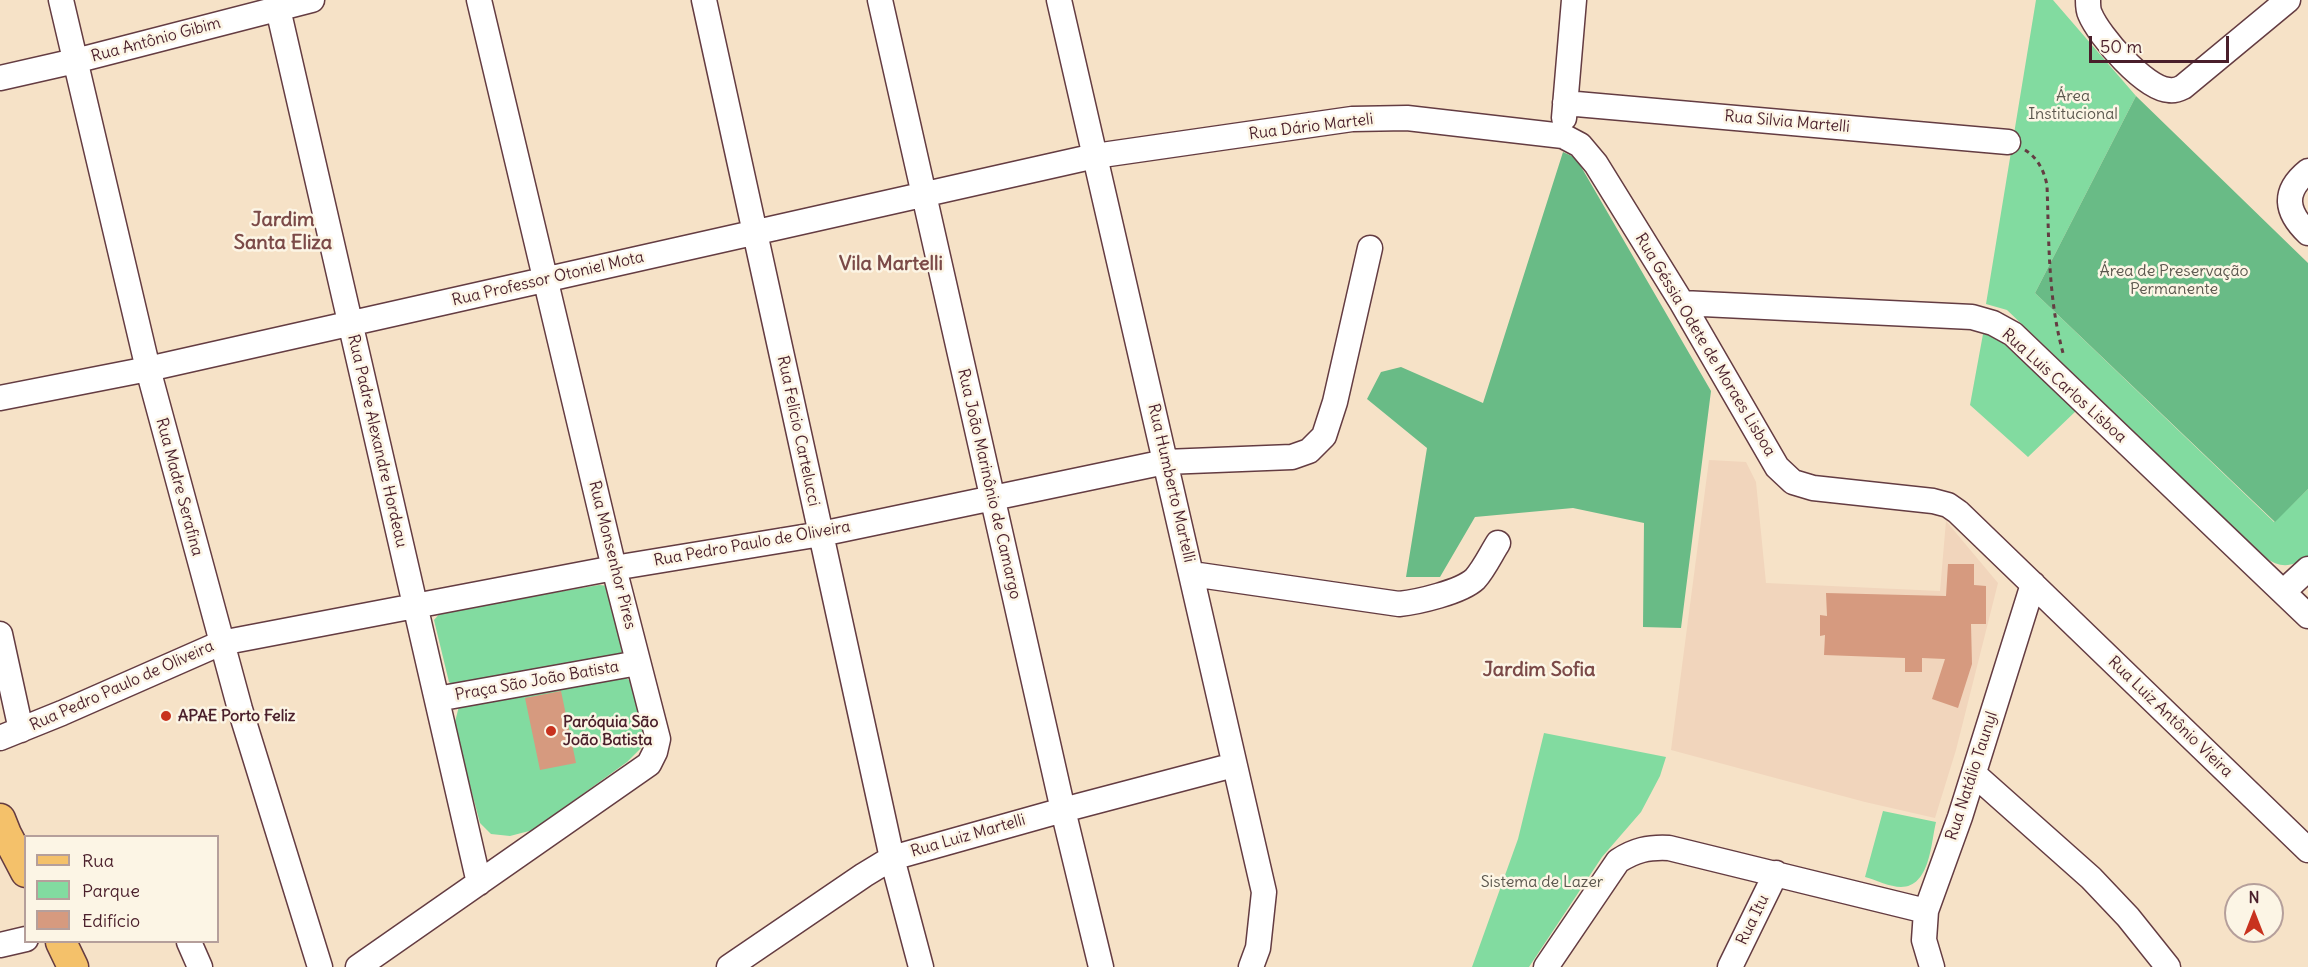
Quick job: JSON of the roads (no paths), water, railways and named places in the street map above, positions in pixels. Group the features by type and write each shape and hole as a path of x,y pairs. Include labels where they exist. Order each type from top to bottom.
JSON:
{"main road":[{"path":"0,819 24,868"},
{"path":"61,943 73,967"}],"street":[{"name":"Rua Madre Serafina","path":"61,0 148,369 221,643 320,967"},
{"name":"Rua Antônio Gibim","path":"0,78 75,61 277,4 312,0"},
{"name":"Rua Monsenhor Pires","path":"358,967 649,764 658,739 614,568 479,0"},
{"name":"Rua Felicio Cartelucci","path":"704,0 892,858 921,967"},
{"name":"Rua João Marinônio de Camargo","path":"880,0 1063,810 1101,967"},
{"name":"Rua Humberto Martelli","path":"1059,0 1264,892 1258,948 1251,967"},
{"path":"1563,135 1574,0"},
{"path":"2088,0 2089,13 2107,41 2128,65 2161,88 2176,90 2183,87 2288,0"},
{"name":"Rua Padre Alexandre Hordeau","path":"277,4 479,883"},
{"name":"Rua Silvia Martelli","path":"1565,103 2008,142"},
{"name":"Rua Dário Marteli","path":"1095,156 1352,119 1407,118 1563,135"},
{"name":"Rua Géssia Odete de Moraes Lisboa","path":"1563,135 1580,145 1596,164 1682,303 1777,467 1793,482 1813,488 1933,501 1948,505 2033,584"},
{"name":"Rua Professor Otoniel Mota","path":"0,398 148,369 1095,156"},
{"path":"2308,171 2294,187 2290,200 2296,221 2308,233"},
{"name":"Rua Pedro Paulo de Oliveira","path":"10,734 221,643 614,568 821,534 1165,462 1292,457 1309,451 1324,436 1335,402 1370,248"},
{"name":"Rua Luis Carlos Lisboa","path":"1682,303 1972,317 1993,322 2013,334 2308,616"},
{"path":"1192,574 1399,604 1420,602 1443,595 1474,580 1498,543"},
{"path":"2283,592 2308,569"},
{"name":"Rua Natálio Taunyl","path":"1932,967 1924,940 1926,911 1974,774 2033,584"},
{"name":"Rua Luiz Antônio Vieira","path":"2033,584 2308,850"},
{"path":"0,634 10,734"},
{"name":"Praça São João Batista","path":"437,699 638,663"},
{"name":"Rua Luiz Martelli","path":"729,967 864,874 892,858 1234,765"},
{"path":"1974,774 2091,878 2128,917 2168,967"},
{"path":"1546,967 1618,861 1633,852 1650,847 1669,848 1926,911"},
{"name":"Rua Itu","path":"1730,967 1776,873"},
{"path":"0,945 24,939"},
{"path":"189,943 200,967"}],"place":[{"name":"APAE Porto Feliz","path":"166,716"},
{"name":"Paróquia São João Batista","path":"551,731"}],"district":[{"name":"Jardim Santa Eliza","path":"283,232"},
{"name":"Vila Martelli","path":"891,264"},
{"name":"Jardim Sofia","path":"1539,670"}],"park label":[{"name":"Área Institucional","path":"2073,105"},
{"name":"Área de Preservação Permanente","path":"2174,280"},
{"name":"Sistema de Lazer","path":"1542,882"}]}
